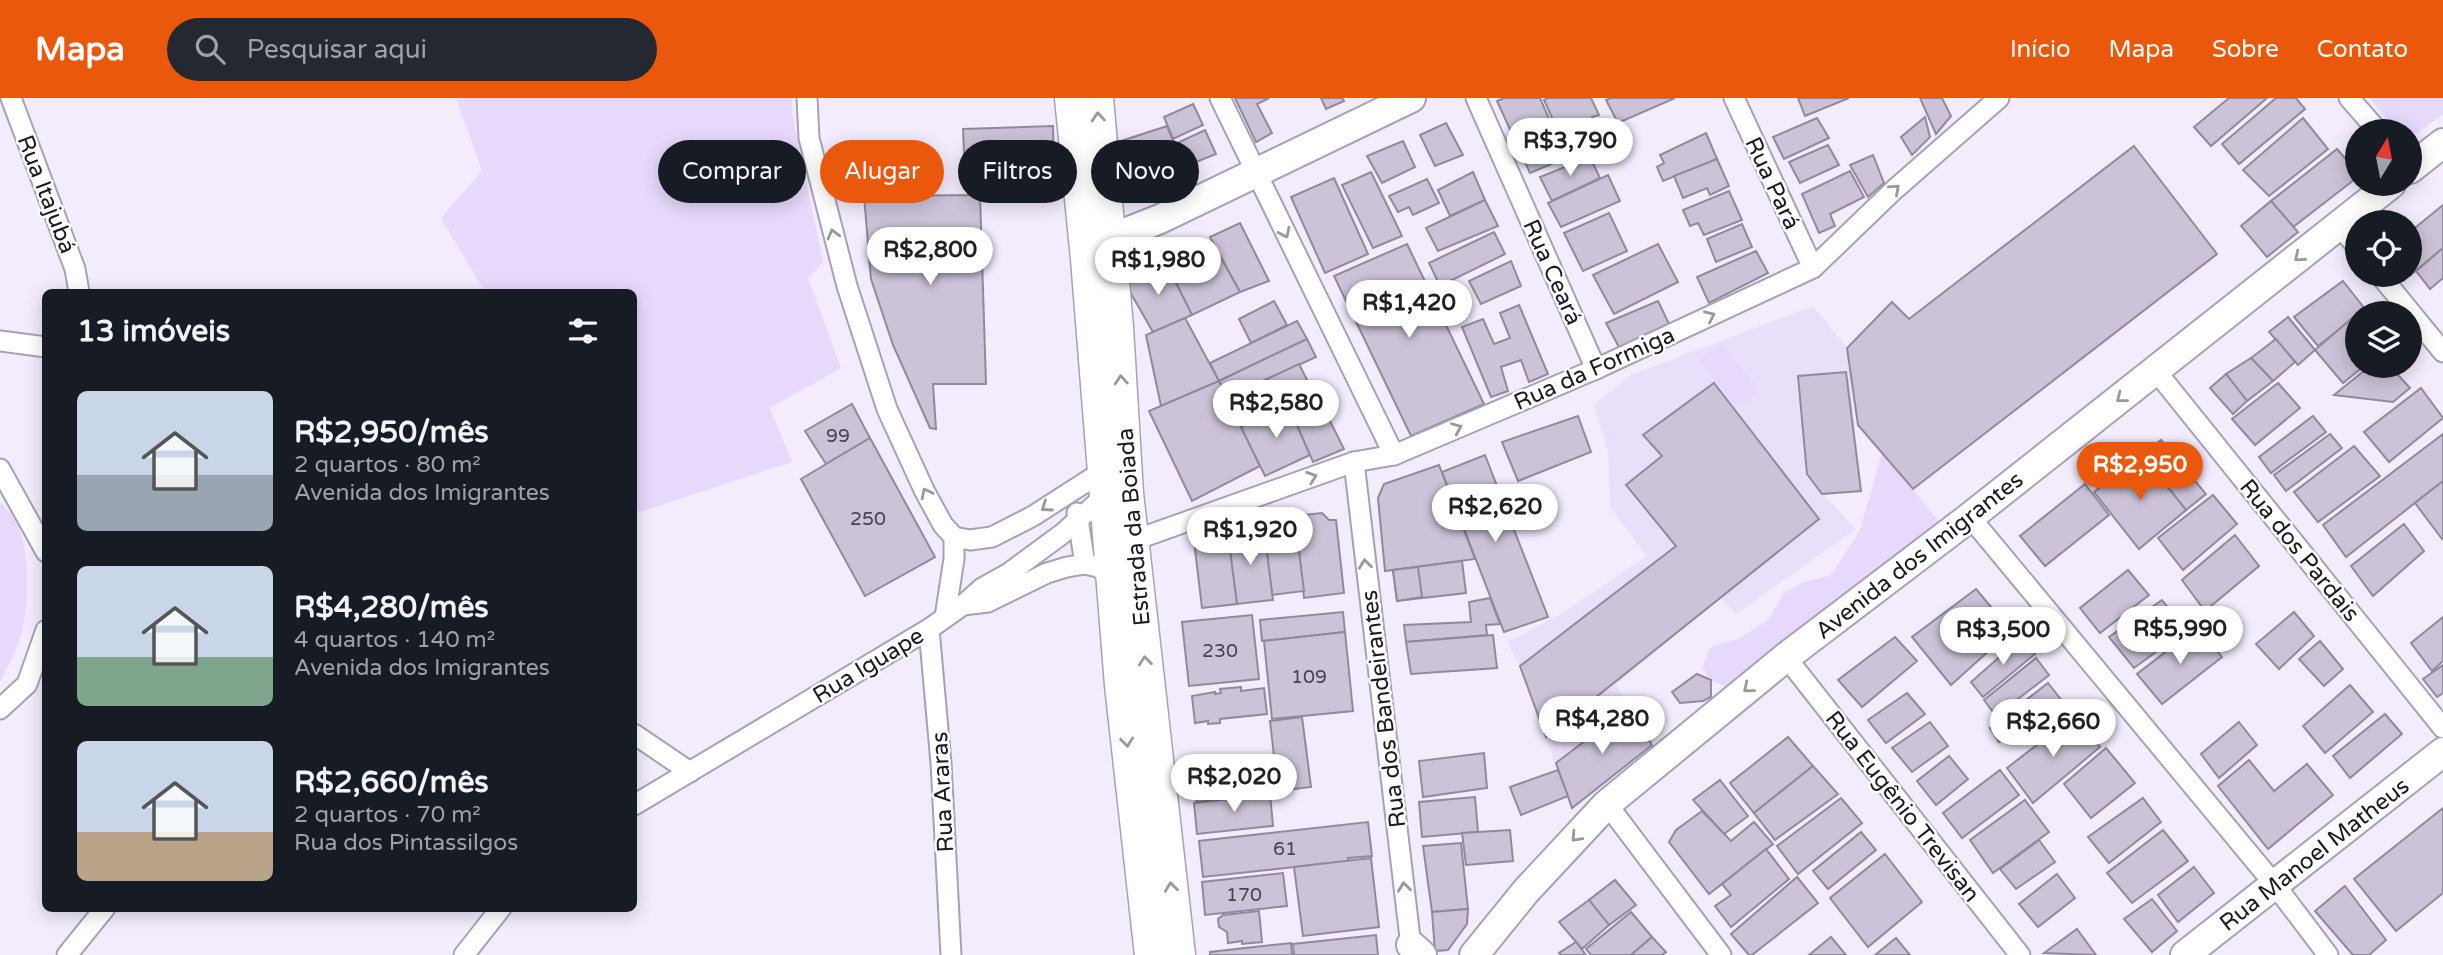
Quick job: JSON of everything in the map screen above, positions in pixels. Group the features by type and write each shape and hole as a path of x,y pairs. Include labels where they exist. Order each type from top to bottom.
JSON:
{"main road":[{"name":"Estrada da Boiada","path":"1071,98 1096,236 1117,327 1132,541 1179,955"},
{"name":"Estrada da Boiada","path":"1097,98 1096,236 1105,483 1099,570 1121,685 1151,955"},
{"path":"1096,236 1127,232 1160,219 1411,98"},
{"path":"2422,159 2443,143"},
{"name":"Avenida dos Imigrantes","path":"1474,955 1526,891 1607,804 1786,657 1970,517 2376,196"},
{"name":"Rua Manoel Matheus","path":"2185,955 2443,752"}],"street":[{"name":"Rua Itajubá","path":"11,98 75,269 78,289"},
{"path":"807,98 809,138 847,286 887,409 943,525 954,537 970,540 992,537 1033,516 1073,490 1105,483"},
{"path":"1220,98 1394,455"},
{"name":"Rua Ceará","path":"1476,98 1596,369"},
{"name":"Rua Pará","path":"1734,98 1813,268"},
{"path":"2350,98 2368,119"},
{"name":"Rua da Formiga","path":"1132,541 1354,462 1394,455 1596,369 1813,268 1992,101"},
{"path":"2339,225 2345,232"},
{"path":"2390,287 2443,352"},
{"path":"0,341 42,346"},
{"name":"Rua dos Pardais","path":"2156,371 2443,729"},
{"name":"Rua dos Bandeirantes","path":"1354,462 1415,952"},
{"path":"0,469 42,545"},
{"path":"963,606 982,588 1009,573 1079,521 1105,483"},
{"path":"1073,490 1079,521 1099,570"},
{"path":"1970,517 2275,885 2328,955"},
{"name":"Rua Araras","path":"951,955 937,623 954,559 954,537"},
{"name":"Rua Iguape","path":"637,803 963,606 988,602 1046,573 1099,570"},
{"path":"0,709 27,684 42,641"},
{"name":"Rua Eugênio Trevisan","path":"1786,657 2020,955"},
{"path":"637,736 690,772"},
{"path":"1607,804 1721,955"},
{"path":"67,955 102,912"},
{"path":"464,955 498,912"}],"shaded area":[{"path":"456,98 792,98 797,140 658,140 658,203 806,203 806,181 823,262 808,278 841,368 770,408 792,462 640,512 637,510 637,289 483,289 441,218 482,171"},
{"path":"2370,98 2443,98 2443,114 2422,130 2422,119 2387,119"},
{"path":"1813,306 1847,348 1861,491 1823,494 1856,529 1736,614 1720,597 1616,685 1652,745 1572,808 1520,666 1507,642 1563,613 1647,556 1610,507 1608,451 1594,405 1631,375"},
{"path":"1723,344 1760,392 1736,407 1699,360"},
{"path":"1882,453 1943,526 1731,690 1711,680 1702,668 1709,650 1715,645 1738,639 1768,620 1785,592 1802,583 1831,575 1860,530"},
{"path":"0,502 15,520 21,534 27,577 22,632 0,682"}],"building":[{"path":"1235,98 1269,98 1257,104 1272,133 1256,142"},
{"path":"1321,98 1342,98 1344,101 1326,109"},
{"path":"1504,98 1540,98 1566,158 1530,173 1497,101"},
{"path":"1591,98 1599,115 1592,117 1602,140 1568,153 1544,100"},
{"path":"1675,98 1618,123 1606,100"},
{"path":"1798,98 1849,98 1805,116"},
{"path":"1920,98 1942,98 1951,116 1936,134"},
{"path":"2229,98 2267,98 2211,146 2194,127"},
{"path":"2276,98 2296,98 2305,109 2239,164 2222,144"},
{"path":"1193,104 1203,125 1173,139 1164,117"},
{"path":"1925,117 1930,137 1912,155 1901,137"},
{"path":"1817,118 1829,138 1784,159 1773,137"},
{"path":"2303,118 2328,149 2269,196 2243,170"},
{"path":"1446,123 1463,155 1435,166 1420,135"},
{"path":"1053,126 1053,140 964,140 963,129"},
{"path":"1167,126 1173,140 1124,140"},
{"path":"1205,130 1216,154 1199,161 1199,140 1184,140"},
{"path":"1706,133 1717,159 1663,181 1657,167 1664,163 1660,155"},
{"path":"1403,141 1415,167 1382,183 1367,156"},
{"path":"1828,145 1839,165 1800,183 1789,162"},
{"path":"2134,146 2217,254 1913,489 1858,425 1847,348 1892,302 1909,319"},
{"path":"2337,149 2345,158 2345,187 2293,227 2271,201"},
{"path":"1873,155 1884,183 1868,197 1850,165"},
{"path":"1590,157 1600,178 1552,201 1540,177"},
{"path":"1717,159 1729,186 1710,195 1707,188 1683,198 1674,176"},
{"path":"1850,171 1864,197 1830,214 1835,226 1819,233 1802,194"},
{"path":"1371,172 1402,236 1373,248 1342,185"},
{"path":"1473,172 1485,200 1450,216 1438,190"},
{"path":"1608,175 1620,201 1561,227 1548,203"},
{"path":"1334,178 1368,254 1325,273 1291,197"},
{"path":"1427,179 1439,203 1413,215 1409,207 1398,212 1389,196"},
{"path":"1729,191 1742,220 1704,235 1698,223 1690,226 1683,210"},
{"path":"944,195 958,195 958,203 980,203 986,384 933,384 936,429 930,428 893,345 871,279 865,203 944,203"},
{"path":"1485,200 1498,226 1438,251 1426,228"},
{"path":"2271,201 2298,232 2267,257 2241,226"},
{"path":"2443,205 2443,248 2422,266 2422,222"},
{"path":"1609,213 1627,251 1583,271 1564,233"},
{"path":"1240,223 1269,281 1240,292 1210,237"},
{"path":"1742,224 1752,247 1716,262 1707,239"},
{"path":"1494,232 1505,254 1440,286 1429,263"},
{"path":"1212,242 1240,292 1192,315 1166,263"},
{"path":"1407,244 1484,404 1411,436 1334,276"},
{"path":"1658,244 1678,282 1614,314 1593,275"},
{"path":"2443,248 2443,278 2430,289 2422,279 2422,266"},
{"path":"1756,251 1768,273 1709,303 1697,277"},
{"path":"1511,261 1521,286 1481,304 1469,281"},
{"path":"1166,263 1192,315 1153,332 1122,278"},
{"path":"2343,281 2345,287 2359,301 2345,301 2345,325 2318,346 2294,317"},
{"path":"1274,301 1287,325 1251,343 1239,319"},
{"path":"1658,301 1670,326 1620,349 1606,323"},
{"path":"1519,305 1548,374 1529,382 1521,360 1501,367 1508,391 1491,397 1462,327 1483,319 1494,344 1510,338 1500,313"},
{"path":"2288,317 2315,350 2298,365 2269,332"},
{"path":"1185,318 1219,381 1161,406 1146,335"},
{"path":"1297,321 1307,339 1219,381 1210,363"},
{"path":"2345,324 2345,378 2349,378 2343,383 2315,350"},
{"path":"1307,339 1316,357 1227,398 1219,381"},
{"path":"2276,339 2295,362 2273,381 2251,358"},
{"path":"2251,358 2273,381 2247,401 2226,374"},
{"path":"1299,364 1311,388 1246,418 1235,394"},
{"path":"1846,372 1861,491 1822,494 1807,474 1798,376"},
{"path":"2226,374 2247,401 2233,414 2210,388"},
{"path":"2355,378 2401,378 2410,388 2393,402 2334,395"},
{"path":"1219,381 1260,466 1192,501 1149,411"},
{"path":"1714,383 1819,519 1546,737 1520,666 1676,546 1626,485 1662,456 1643,435"},
{"path":"2278,383 2300,408 2255,445 2232,419"},
{"path":"1324,388 1334,410 1305,420 1294,400"},
{"path":"2421,388 2443,418 2389,462 2364,432"},
{"path":"852,404 870,438 826,464 805,431"},
{"path":"1288,404 1310,455 1265,476 1241,427"},
{"path":"1326,413 1344,449 1313,462 1297,425"},
{"path":"1578,416 1591,452 1518,481 1502,442"},
{"path":"2313,416 2326,432 2271,473 2259,457"},
{"path":"2330,434 2342,448 2286,491 2274,475"},
{"path":"2443,434 2443,481 2346,557 2323,525"},
{"path":"870,438 935,557 865,596 801,479"},
{"path":"2161,440 2206,494 2186,510 2142,455"},
{"path":"2354,446 2380,476 2318,522 2294,492"},
{"path":"1485,455 1548,617 1504,632 1442,472"},
{"path":"2142,455 2186,510 2139,549 2094,492"},
{"path":"1439,465 1475,559 1385,571 1378,498 1384,484"},
{"path":"2443,481 2443,538 2442,539 2415,503"},
{"path":"2085,484 2109,515 2045,566 2020,536"},
{"path":"2213,495 2237,524 2183,570 2158,538"},
{"path":"1322,513 1329,520 1336,520 1344,593 1304,598 1295,516"},
{"path":"1295,521 1304,591 1272,595 1264,530 1281,528 1280,523"},
{"path":"2404,524 2424,551 2373,596 2351,566"},
{"path":"1228,529 1237,604 1202,608 1194,541"},
{"path":"1264,530 1273,600 1237,604 1228,534"},
{"path":"2235,535 2259,566 2205,611 2182,580"},
{"path":"1462,561 1466,593 1397,601 1393,570"},
{"path":"1418,567 1422,597 1397,601 1393,570"},
{"path":"2128,570 2149,595 2100,633 2080,608"},
{"path":"1976,589 2011,631 1951,685 1912,637"},
{"path":"1490,598 1500,624 1486,625 1487,635 1406,642 1404,625 1471,622 1469,602"},
{"path":"2162,600 2186,630 2134,668 2109,637"},
{"path":"1343,612 1345,632 1262,641 1260,620"},
{"path":"2294,612 2314,636 2279,669 2256,644"},
{"path":"1252,615 1259,679 1189,686 1182,622"},
{"path":"2443,617 2443,661 2432,671 2411,643"},
{"path":"2198,627 2222,657 2162,704 2137,674"},
{"path":"1345,632 1353,711 1272,719 1264,641"},
{"path":"1493,635 1497,668 1411,674 1406,642"},
{"path":"1895,637 1917,661 1862,707 1838,680"},
{"path":"2021,638 2035,654 1983,697 1971,682"},
{"path":"2320,641 2343,669 2324,686 2299,659"},
{"path":"2036,658 2049,675 1996,716 1984,700"},
{"path":"2443,665 2443,693 2437,697 2423,679"},
{"path":"1697,674 1711,680 1711,697 1703,701 1680,703 1672,692"},
{"path":"2048,683 2070,711 2028,743 2017,728 1999,742 1990,728"},
{"path":"2350,685 2373,712 2325,753 2303,726"},
{"path":"1241,687 1241,691 1264,688 1267,714 1220,719 1220,723 1195,723 1192,696 1221,693 1220,689"},
{"path":"1907,693 1925,714 1886,743 1868,720"},
{"path":"1629,707 1652,745 1572,808 1556,763"},
{"path":"2385,714 2402,734 2350,778 2333,756"},
{"path":"1302,717 1311,787 1278,791 1270,721"},
{"path":"2073,717 2100,747 2033,803 2007,768"},
{"path":"1930,722 1948,746 1912,772 1892,748"},
{"path":"2239,722 2257,745 2219,778 2201,754"},
{"path":"1788,737 1813,766 1754,813 1730,783"},
{"path":"2106,748 2135,783 2091,818 2064,784"},
{"path":"1484,753 1487,788 1423,797 1419,761"},
{"path":"1949,756 1968,779 1936,805 1917,781"},
{"path":"2249,760 2274,791 2307,764 2333,795 2268,849 2218,786"},
{"path":"1813,766 1838,794 1775,840 1754,813"},
{"path":"1270,767 1274,794 1197,802 1195,785 1188,786 1187,776 1201,775 1202,779 1244,774 1243,770"},
{"path":"1558,770 1568,796 1521,815 1510,787"},
{"path":"2000,770 2019,795 1962,838 1943,813"},
{"path":"1720,780 1748,816 1724,834 1693,800"},
{"path":"1270,794 1273,826 1197,834 1194,803"},
{"path":"1475,797 1478,832 1422,837 1419,802"},
{"path":"1841,798 1862,823 1798,874 1777,846"},
{"path":"2143,798 2161,822 2109,863 2088,837"},
{"path":"2025,800 2049,832 1993,873 1970,840"},
{"path":"2443,808 2443,893 2396,931 2354,879"},
{"path":"1702,811 1731,841 1754,822 1773,844 1709,894 1669,842 1676,830"},
{"path":"1368,822 1372,856 1348,858 1349,861 1203,877 1199,841"},
{"path":"1510,830 1513,861 1466,865 1462,833"},
{"path":"2163,830 2188,861 2132,903 2107,873"},
{"path":"1861,832 1876,850 1828,889 1813,871"},
{"path":"2039,840 2055,862 2016,889 2000,869"},
{"path":"1461,843 1468,909 1432,912 1423,846"},
{"path":"1766,849 1789,879 1731,927 1715,906 1731,895 1722,884"},
{"path":"1885,854 1922,902 1868,947 1830,898"},
{"path":"1371,858 1379,927 1303,936 1294,867"},
{"path":"2194,867 2214,893 2178,922 2158,895"},
{"path":"1283,873 1287,906 1205,915 1202,882"},
{"path":"2057,874 2075,898 2038,927 2019,904"},
{"path":"1797,877 1818,903 1749,955 1731,934"},
{"path":"1615,880 1636,905 1609,925 1589,900"},
{"path":"2345,886 2386,940 2369,955 2353,955 2315,911"},
{"path":"2152,899 2177,931 2152,952 2124,919"},
{"path":"1589,900 1609,925 1582,949 1559,922"},
{"path":"1468,909 1467,924 1448,950 1435,951 1432,912"},
{"path":"1259,911 1262,942 1228,943 1227,932 1219,927 1218,919 1223,915"},
{"path":"1631,912 1652,937 1631,955 1591,955 1586,949"},
{"path":"2077,929 2096,955 2044,953"},
{"path":"1376,935 1378,955 1294,955 1293,944"},
{"path":"1652,937 1666,952 1662,955 1631,955"},
{"path":"1831,937 1846,955 1809,955"},
{"path":"1896,938 1910,955 1875,955"},
{"path":"1576,942 1586,955 1559,953"},
{"path":"1291,943 1292,955 1210,955 1210,952"}]}
